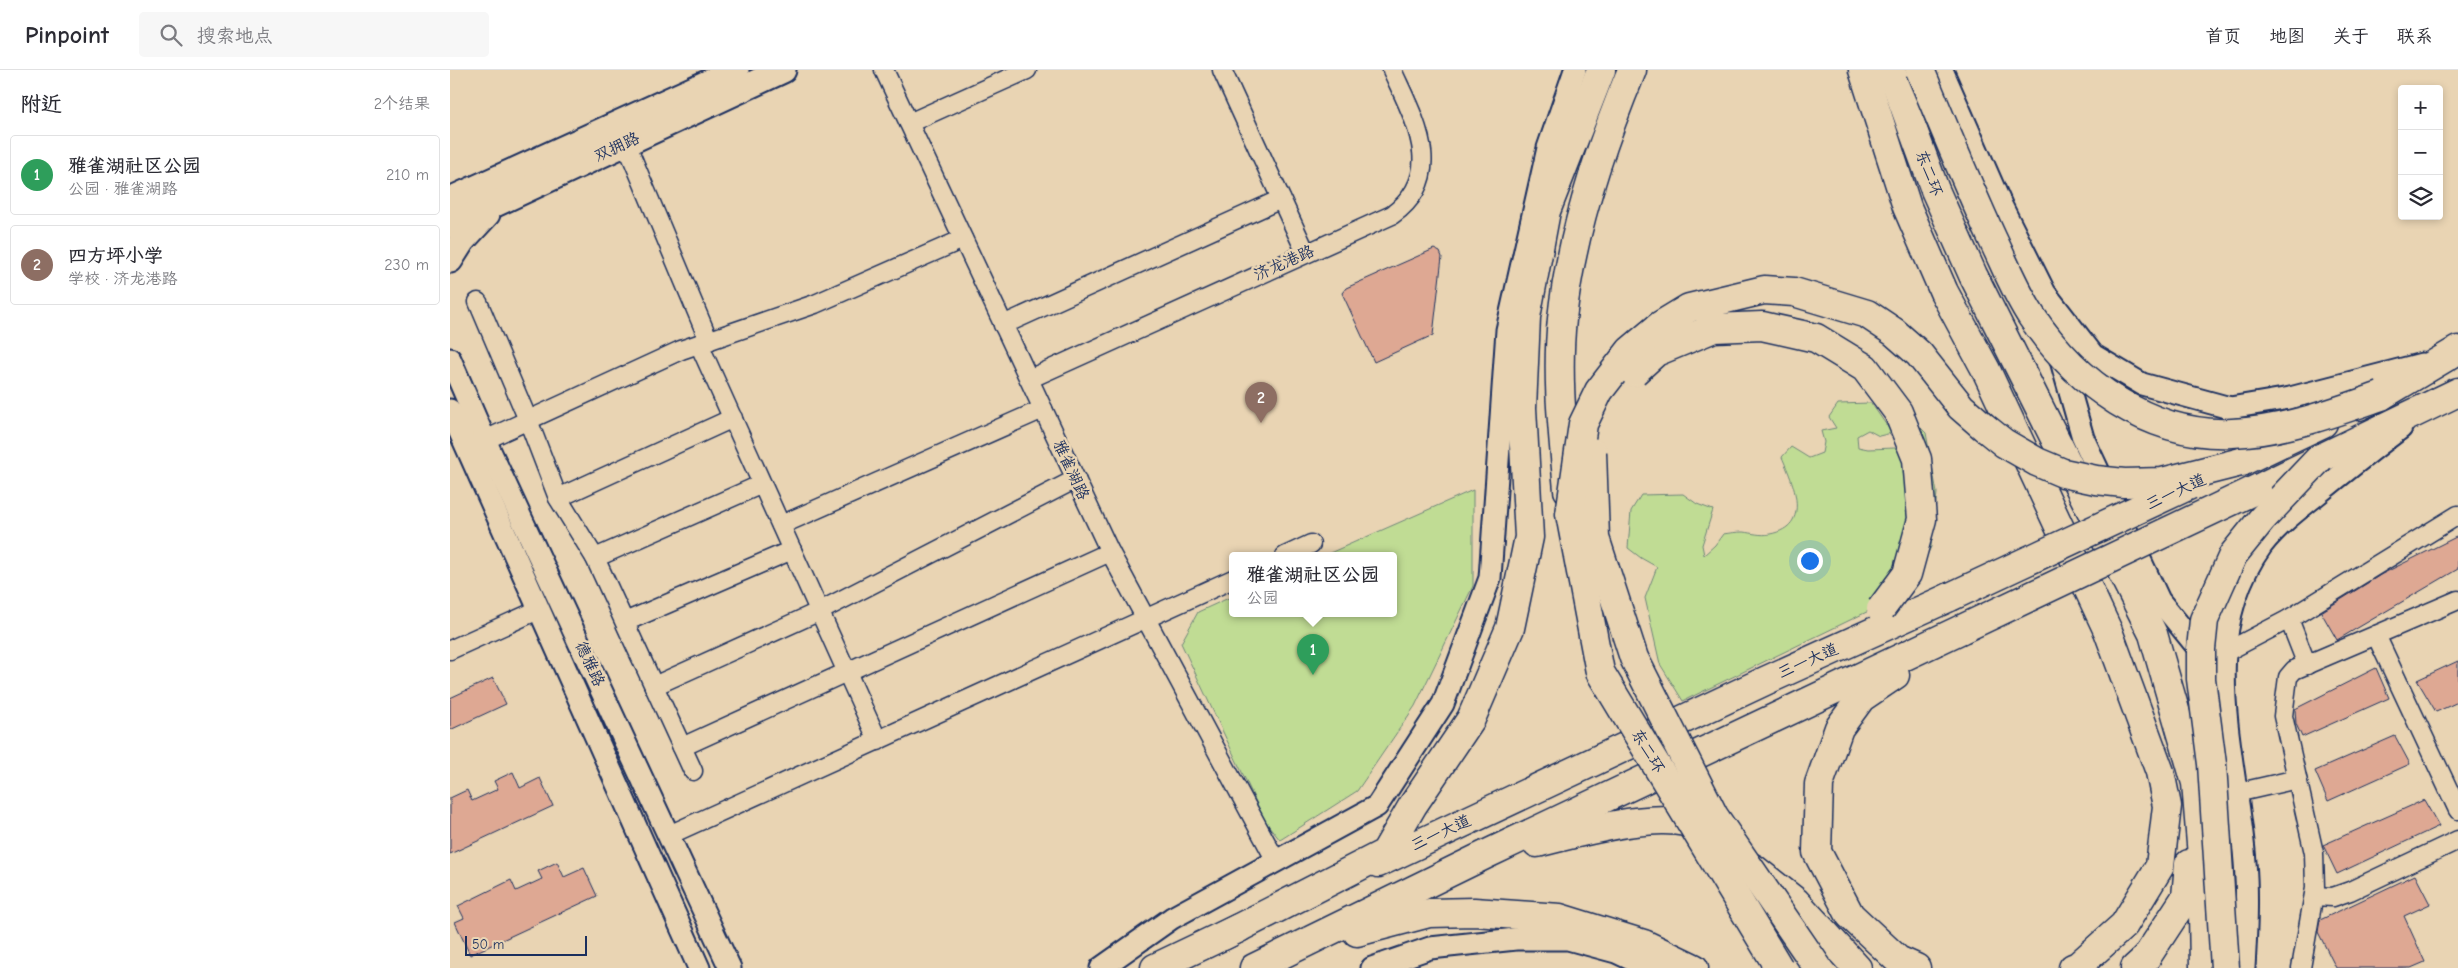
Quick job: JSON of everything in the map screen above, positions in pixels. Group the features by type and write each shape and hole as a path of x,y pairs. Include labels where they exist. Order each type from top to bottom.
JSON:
{"highway":[{"path":"1223,936 1385,854 1414,805 1471,719 1510,628 1529,537 1522,408 1526,317 1546,211 1601,70"},
{"path":"1570,514 1561,399 1562,321 1567,278 1580,221 1597,164 1632,70"},
{"path":"1863,70 1907,207 1944,292 1986,370 2111,640 2160,772 2167,806 2160,866 2124,925 2078,966 2072,968"},
{"name":"东二环","path":"1891,70 1935,190 1973,275 2153,634 2196,783"},
{"path":"1920,70 2013,283 2032,317 2090,384 2129,408 2158,422 2191,431 2232,434 2298,424 2381,396"},
{"path":"1570,514 1583,424 1599,391 1630,352 1661,325 1690,308 1764,290 1794,292 1867,314 1894,332 1919,354 1961,407 1984,427 2004,443 2037,462 2063,473 2096,480 2124,483 2162,482 2241,462"},
{"path":"1765,681 1881,609 1907,574 1922,519 1917,459 1898,412 1865,368 1816,338 1762,326 1714,328 1656,352 1611,392 1592,454 1595,538 1634,658 1714,816 1818,968"},
{"name":"三一大道","path":"1155,968 1765,681 2381,396 2455,351"},
{"name":"三一大道","path":"1262,964 1487,854 2458,392"},
{"path":"2225,968 2212,764 2201,678 2200,649 2204,620 2233,556 2262,519 2320,458"},
{"name":"东二环","path":"1570,514 1600,672 1779,968"},
{"path":"1916,968 1898,960 1850,915 1817,852 1818,784 1839,728 1861,698 1962,629"},
{"path":"2135,968 2146,958 2186,896 2196,783"},
{"path":"2196,783 2202,856 2204,968"},
{"path":"1487,854 1634,820 1698,824 1796,902 1857,968"},
{"path":"1262,964 1373,927 1428,913 1474,912 1560,918 1644,944 1694,968"}],"main road":[{"name":"双拥路","path":"450,225 492,193 736,70"},
{"name":"双拥路","path":"450,200 492,193 626,143 783,70"},
{"path":"450,260 492,193"}],"street":[{"name":"雅雀湖路","path":"884,70 1110,552 1276,861"},
{"path":"909,123 1027,70"},
{"path":"1222,70 1306,253"},
{"name":"济龙港路","path":"1028,379 1392,215 1411,197 1423,169 1422,147 1416,123 1392,70"},
{"path":"1101,968 1172,918 1377,806 1444,704 1490,578 1507,330 1548,148 1575,70"},
{"path":"1942,70 2002,206 2045,293 2093,355 2142,384 2230,408 2290,398 2410,368 2455,351"},
{"path":"626,143 733,418 878,741"},
{"path":"450,188 492,193"},
{"path":"1003,325 1281,199"},
{"path":"485,440 704,342 815,304 963,239"},
{"path":"2045,293 2048,316 2083,438 2159,600 2224,679"},
{"path":"478,302 528,420 558,498 595,558 693,771"},
{"name":"德雅路","path":"450,359 485,440 730,968"},
{"path":"2244,968 2247,908 2246,862 2236,793 2224,679 2224,653 2230,609 2246,571 2263,544 2287,519 2432,405"},
{"path":"781,525 1043,409"},
{"name":"德雅路","path":"450,410 699,968"},
{"path":"558,498 733,418"},
{"path":"654,686 820,611 1076,479"},
{"path":"595,558 762,484"},
{"path":"2224,653 2289,619 2458,515"},
{"path":"1294,552 1311,544"},
{"path":"625,622 792,550"},
{"path":"682,747 848,674 1110,552"},
{"path":"669,835 1229,582"},
{"path":"2301,968 2314,896 2316,871 2314,853 2283,716 2288,678 2294,670 2458,600"},
{"path":"450,650 538,610"},
{"path":"2289,619 2307,665"},
{"path":"2376,635 2458,810"},
{"path":"2236,793 2298,779"},
{"path":"2314,896 2333,897 2458,840"},
{"path":"1372,968 1430,948 1534,939 1568,939 1616,952 1650,968"}],"green space":[{"path":"1871,403 1892,433 1879,436 1868,430 1857,436 1858,447 1868,449 1895,448 1899,452 1914,421 1926,433 1937,493 1931,547 1908,592 1683,701 1660,664 1645,598 1657,567 1628,548 1631,511 1641,495 1683,494 1697,504 1713,510 1702,545 1704,555 1723,534 1743,532 1767,535 1783,529 1792,522 1796,513 1796,502 1791,479 1782,457 1791,447 1809,458 1822,453 1824,442 1821,431 1836,428 1829,417 1838,404"},
{"path":"1473,490 1473,586 1415,706 1357,791 1280,840 1265,821 1181,643 1198,612 1229,598 1229,617 1397,617 1397,552 1332,552"}],"building":[{"path":"1434,249 1440,252 1442,257 1433,335 1374,362 1342,293 1346,288"},
{"path":"2458,536 2458,569 2337,640 2321,612 2382,574"},
{"path":"2458,661 2458,702 2436,712 2417,680"},
{"path":"2376,668 2389,698 2302,737 2296,724 2295,709"},
{"path":"493,678 506,704 450,730 450,698"},
{"path":"2395,736 2410,764 2328,801 2315,771"},
{"path":"513,772 520,788 540,778 553,806 450,854 450,798 467,790 472,801 498,789 494,781"},
{"path":"2424,800 2439,826 2337,874 2323,845"},
{"path":"557,862 564,877 584,868 597,896 470,955 455,922 464,918 458,906 511,880 516,891 542,879 538,871"},
{"path":"2415,875 2430,904 2404,916 2425,962 2411,968 2336,968 2318,932 2320,920"}],"place":[{"name":"四方坪小学","path":"1261,423"},
{"name":"雅雀湖社区公园","path":"1313,675"}]}
